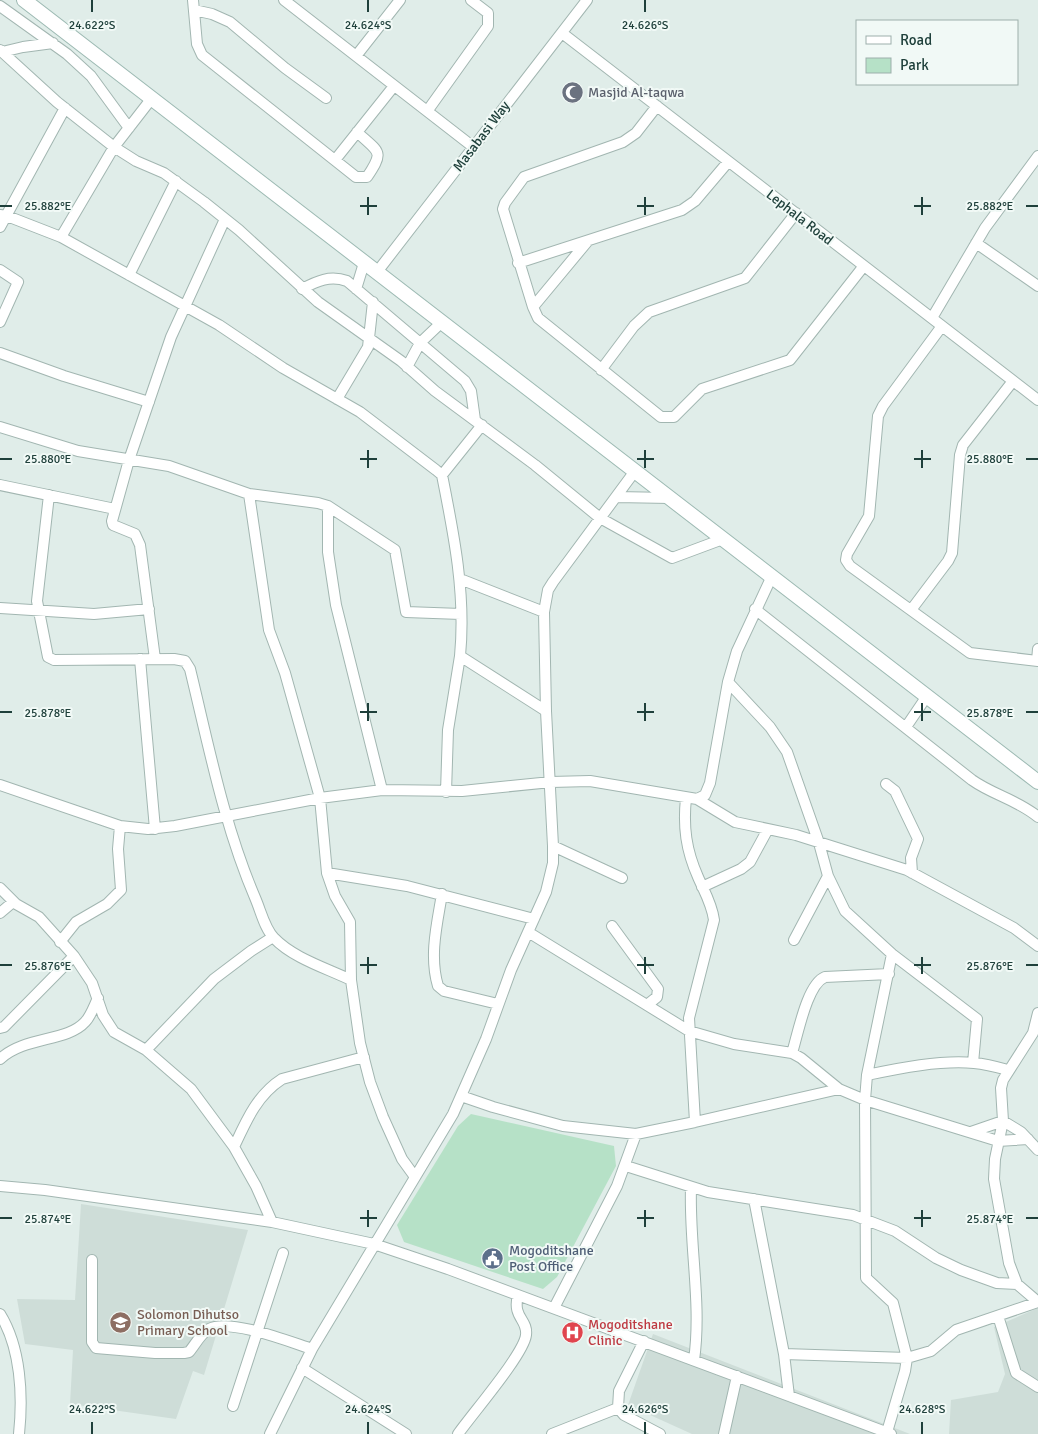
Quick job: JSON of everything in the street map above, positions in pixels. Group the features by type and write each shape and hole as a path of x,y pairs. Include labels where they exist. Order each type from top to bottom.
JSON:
{"main road":[{"path":"24,0 1038,782"}],"street":[{"path":"284,0 472,146"},
{"path":"356,56 400,0"},
{"path":"428,110 488,26 488,14 471,0"},
{"name":"Masabasi Way","path":"377,272 472,146 587,0"},
{"path":"326,98 285,68 230,22 193,5 196,44 202,55 356,177 366,177 378,160 378,155 375,149 357,132"},
{"path":"0,6 53,43 91,76 129,128"},
{"name":"Lephala Road","path":"562,33 796,213 863,267 1038,400"},
{"path":"1,51 53,43"},
{"path":"1,51 65,108 114,147 136,161 158,169 226,219 302,289 407,367 600,518 672,558 723,539"},
{"path":"335,160 394,86"},
{"path":"61,237 114,147 152,98"},
{"path":"657,106 636,133 623,142 529,174 519,182 503,209 518,264 538,318 661,417 674,417 702,389 790,360 863,267"},
{"path":"0,228 4,215 65,108"},
{"path":"932,318 976,243 1038,156"},
{"path":"518,264 682,210 695,201 728,162"},
{"path":"128,275 176,181"},
{"path":"601,370 634,326 649,312 745,278 796,213"},
{"path":"4,215 61,237 219,325 283,368 337,398 371,420 442,475 451,518 460,579 461,614 460,656 448,730 446,792"},
{"path":"155,660 138,540 135,534 113,525 112,520 129,460 171,337 226,219"},
{"path":"533,308 587,241"},
{"path":"976,243 1038,286"},
{"path":"356,288 364,263"},
{"path":"0,270 18,282 0,322"},
{"path":"302,289 331,278 347,281 468,385 479,423"},
{"path":"337,398 364,355 370,340 373,302"},
{"path":"407,367 420,343 442,322"},
{"path":"942,326 883,406 878,416 869,516 847,554 846,560 850,566 970,652 1038,661 1038,649"},
{"path":"0,353 64,376 149,402"},
{"path":"911,610 948,561 952,552 960,455 963,445 1014,381"},
{"path":"442,475 479,423"},
{"path":"0,427 64,447 169,466 249,494 328,506 395,550 406,612 461,614"},
{"path":"270,1434 312,1349 461,1096 551,878 553,846 546,711 544,612 548,590 635,471"},
{"path":"0,485 115,509"},
{"path":"249,494 269,630 285,673 320,798 327,873 335,896 350,922 351,980 364,1057 383,1117 402,1159 415,1177"},
{"path":"50,495 37,594 38,610 51,660 181,660 188,664 226,817 242,868 273,937 301,956 351,980"},
{"path":"616,497 670,498"},
{"path":"328,506 330,569 336,606 382,790"},
{"path":"697,799 705,795 710,783 728,682 737,651 772,576"},
{"path":"460,579 544,612"},
{"path":"0,608 94,614 149,609"},
{"path":"755,609 986,790 1017,802 1038,817"},
{"path":"460,656 546,711"},
{"path":"140,660 155,829"},
{"path":"728,682 770,728 787,752 820,843 828,876 845,911 892,954 977,1019 973,1062"},
{"path":"906,727 927,696"},
{"path":"0,785 120,826 155,829 320,798 382,790 446,792 551,782 606,783 697,799 735,822 820,843 912,872 1014,928 1038,946"},
{"path":"886,784 895,791 918,840 911,858 912,872"},
{"path":"686,798 685,838 702,887 713,909 714,920 692,1002 689,1031 695,1122"},
{"path":"60,942 76,922 107,904 121,890 118,849 120,826"},
{"path":"702,887 741,869 750,862 768,829"},
{"path":"553,846 622,878"},
{"path":"327,873 352,876 442,894 534,919"},
{"path":"794,940 828,876"},
{"path":"0,888 13,902 39,917 74,956 85,971 98,998 103,1015 114,1032 146,1050 191,1089 234,1147 256,1186 272,1222"},
{"path":"442,894 434,943 434,969 438,986 444,991 498,1004"},
{"path":"0,913 13,902"},
{"path":"612,926 658,989 657,996 647,1005"},
{"path":"528,932 689,1031 734,1044 792,1053 801,1058 839,1089 865,1100 998,1141 1028,1139"},
{"path":"146,1050 214,979 250,951 273,937"},
{"path":"0,1186 46,1190 272,1222 374,1244 644,1341 889,1433 906,1371 907,1358 893,1304 866,1278 865,1100 867,1075 892,954"},
{"path":"0,1028 4,1027 74,956"},
{"path":"792,1053 809,997 819,979 825,977 888,974"},
{"path":"0,1059 34,1040 78,1028 88,1018 98,998"},
{"path":"1038,1013 1032,1033 1008,1070 1001,1088 1003,1122 998,1141 994,1179 1009,1263 1017,1284 1038,1302"},
{"path":"234,1147 253,1109 270,1087 282,1079 364,1057"},
{"path":"867,1075 941,1063 973,1062 1008,1070"},
{"path":"461,1096 502,1110 563,1126 636,1134 839,1089"},
{"path":"972,1132 1003,1122 1017,1128 1038,1150"},
{"path":"554,1308 626,1166 636,1134"},
{"path":"626,1166 691,1188 838,1212 867,1221 906,1237 936,1258 961,1270 997,1283 1017,1284"},
{"path":"691,1188 690,1221 698,1327 694,1360"},
{"path":"754,1199 784,1354 789,1396"},
{"path":"233,1406 283,1253"},
{"path":"92,1260 92,1342 96,1348 155,1354 184,1354 189,1352 207,1330 217,1325 256,1332 312,1349"},
{"path":"458,1434 515,1359 524,1344 526,1327 516,1312 518,1295"},
{"path":"784,1354 907,1358 931,1351 956,1330 1038,1302"},
{"path":"0,1314 11,1338 21,1392 19,1434"},
{"path":"998,1316 1016,1373 1038,1387"},
{"path":"644,1341 618,1391 618,1408 624,1415 660,1434"},
{"path":"302,1368 406,1434"},
{"path":"724,1434 737,1376"},
{"path":"552,1434 618,1408"}],"shaded area":[{"name":"Solomon Dihutso Primary School","path":"81,1204 248,1230 204,1375 193,1371 176,1419 70,1404 73,1350 25,1344 17,1299 75,1300"},
{"path":"1038,1308 1038,1434 949,1434 951,1400 998,1392 1005,1374 994,1327"},
{"path":"653,1334 910,1434 692,1434 628,1405"}],"green space":[{"path":"471,1114 614,1146 616,1166 557,1277 543,1289 404,1242 397,1225 458,1126"}],"place":[{"name":"Masjid Al-taqwa","path":"572,92"},
{"name":"Mogoditshane Post Office","path":"493,1258"},
{"name":"Solomon Dihutso Primary School","path":"121,1322"},
{"name":"Mogoditshane Clinic","path":"572,1332"}]}
